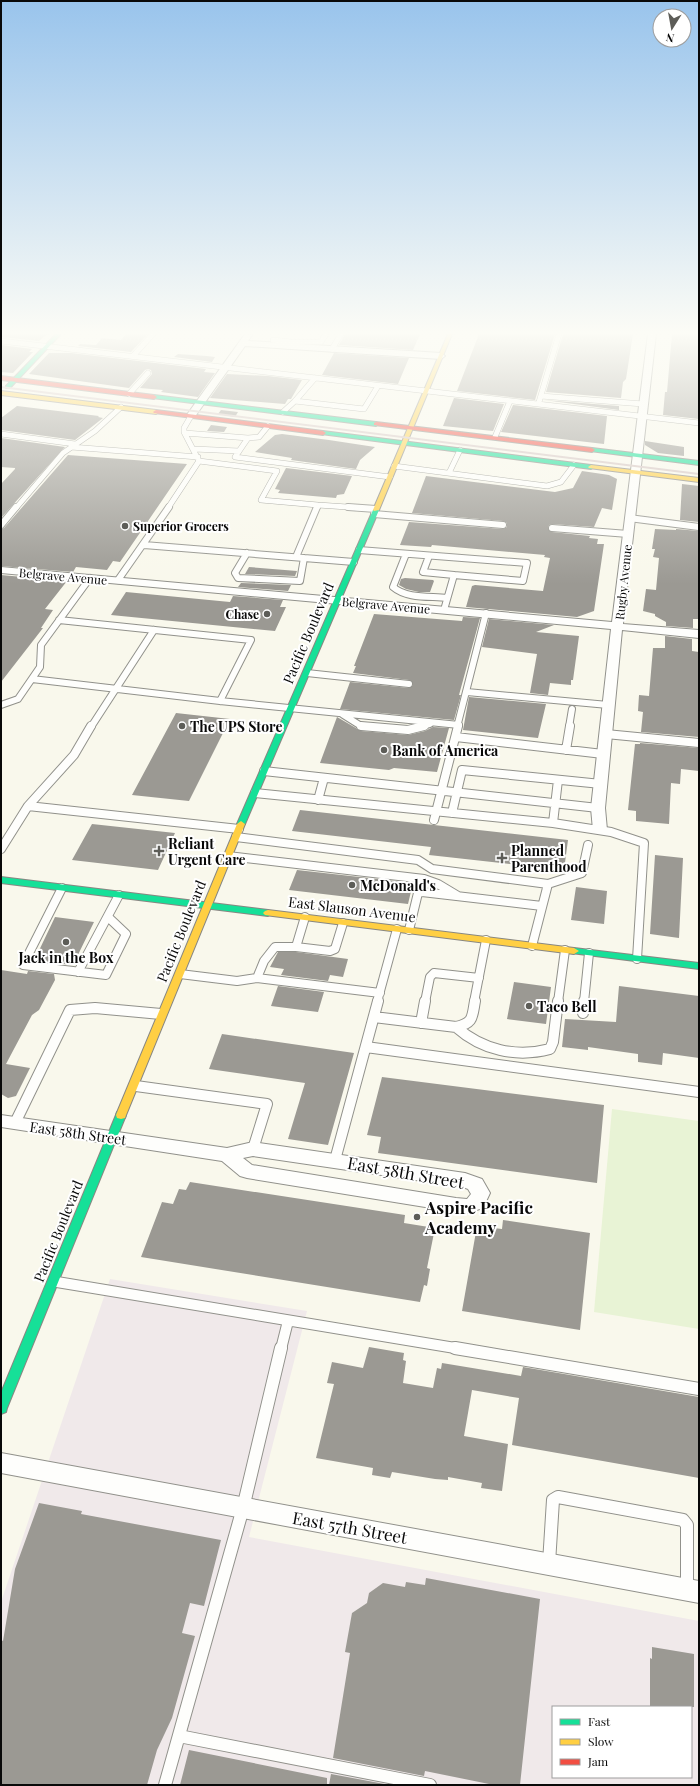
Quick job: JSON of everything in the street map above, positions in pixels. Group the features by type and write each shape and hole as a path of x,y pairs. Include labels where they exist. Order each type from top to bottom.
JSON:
{"main road":[{"path":"201,417 699,480"},
{"path":"326,417 699,463"},
{"name":"Pacific Boulevard","path":"1,1408 227,856 338,600 394,466 416,417"},
{"name":"East Slauson Avenue","path":"1,880 699,966"}],"street":[{"name":"Rugby Avenue","path":"600,830 598,808 603,754 641,417"},
{"name":"Belgrave Avenue","path":"1,570 699,634"},
{"name":"East 58th Street","path":"8,1122 227,1155 252,1149 335,1160 465,1180 475,1184 481,1193 476,1203 467,1206 456,1205 247,1171 227,1155"},
{"name":"East 57th Street","path":"1,1463 693,1590"}],"lane":[{"path":"1,525 63,453 95,430 109,417"},
{"path":"190,417 184,428 184,433 194,449 198,459"},
{"path":"494,438 503,417"},
{"path":"652,417 699,423"},
{"path":"184,433 248,438 259,437 268,426"},
{"path":"1,434 73,446 198,459 277,471 261,500 503,525"},
{"path":"248,438 235,457 390,477"},
{"path":"194,449 239,451"},
{"path":"449,473 460,450"},
{"path":"118,580 144,544 198,459"},
{"path":"394,466 547,486 558,485 563,482 574,465"},
{"path":"296,557 318,505"},
{"path":"630,518 699,527"},
{"path":"552,528 628,534"},
{"path":"144,544 354,562"},
{"path":"359,550 527,563 523,581 423,572 429,556"},
{"path":"247,553 235,573 235,576 238,578 300,581 304,558"},
{"path":"406,554 393,587 396,591 404,594 448,598"},
{"path":"444,610 454,575"},
{"path":"1,705 18,699 40,667 41,645 90,578"},
{"path":"434,820 486,614"},
{"path":"59,620 251,640 220,701"},
{"path":"1,849 28,806 74,755 154,630"},
{"path":"306,673 409,684"},
{"path":"32,679 220,701 459,725"},
{"path":"467,692 608,705"},
{"path":"566,750 572,709"},
{"path":"342,713 358,725 395,729 408,730 435,723"},
{"path":"606,734 699,743"},
{"path":"456,737 603,754"},
{"path":"452,813 462,770 601,784"},
{"path":"264,772 598,808"},
{"path":"318,800 324,778"},
{"path":"553,823 558,780"},
{"path":"254,793 553,823 600,830 631,837 644,843 636,959"},
{"path":"28,806 237,833 418,860 432,869 548,884 582,873 588,845"},
{"path":"227,856 424,880 438,884 458,896"},
{"path":"532,946 548,884"},
{"path":"62,888 23,965 106,975 126,934 108,917"},
{"path":"409,930 418,893 422,892 542,906"},
{"path":"78,972 119,895"},
{"path":"296,947 305,918"},
{"path":"257,978 266,957 275,947 296,947 330,951 335,949 343,923"},
{"path":"335,1160 397,929"},
{"path":"374,1017 456,1027 466,1025 471,1020 486,940"},
{"path":"456,1027 469,1038 482,1045 496,1048 540,1052 550,1049 553,1042 565,950"},
{"path":"583,1013 589,953"},
{"path":"421,1023 430,977 434,972 479,978"},
{"path":"178,974 237,981 257,978 380,993"},
{"path":"8,1122 70,1010 95,1008 162,1014"},
{"path":"366,1047 699,1092"},
{"path":"133,1085 267,1104 252,1149"},
{"path":"52,1282 699,1389"},
{"path":"165,1785 243,1508 288,1321"},
{"path":"548,1564 553,1500 558,1497 682,1520 687,1525 693,1590"},
{"path":"179,1736 430,1785"}],"shaded area":[{"path":"110,1279 307,1311 249,1537 699,1621 699,1785 1,1785 1,1602"}],"green space":[{"path":"612,1109 699,1121 699,1329 594,1312"}],"building":[{"path":"446,417 499,417 493,431 443,426"},
{"path":"508,417 607,417 604,444 501,432"},
{"path":"684,417 699,417 699,419"},
{"path":"1,418 103,418 75,440 1,430"},
{"path":"211,425 227,427 224,432 207,431"},
{"path":"282,434 375,447 360,460 356,469 291,460 292,458 255,452 275,435"},
{"path":"1,438 65,447 1,518 1,484 15,468 1,467"},
{"path":"645,441 684,447 684,456 658,453 645,445"},
{"path":"68,455 187,464 120,562 113,561 107,570 76,567 73,572 1,566 1,529 4,528"},
{"path":"286,468 352,476 344,494 337,495 336,498 278,493 280,490 275,489"},
{"path":"582,471 609,475 617,479 612,510 602,508 594,527 552,524 549,525 548,528 552,532 590,536 589,538 598,539 597,544 604,544 594,611 577,617 466,607 472,586 475,585 543,591 550,558 544,557 545,555 432,545 431,547 400,545 409,522 503,529 507,527 507,523 503,521 412,513 426,476 555,492 573,488"},
{"path":"682,484 699,486 699,522 680,520"},
{"path":"655,529 699,531 699,619 693,619 693,628 666,626 666,622 655,616 655,614 643,611 646,589 656,590 659,558 653,557 655,549 652,549"},
{"path":"249,567 297,571 295,576 245,574"},
{"path":"1,575 67,581 45,609 53,610 41,628 43,628 1,682"},
{"path":"405,578 434,581 430,592 419,592 406,589 399,585 401,579"},
{"path":"241,583 291,585 288,591 238,587"},
{"path":"126,592 230,602 233,596 283,600 280,607 286,607 275,631 111,615"},
{"path":"374,614 462,621 463,617 480,618 459,695 461,695 454,720 340,709 350,682 409,688 413,685 409,680 353,673 356,666 354,666"},
{"path":"489,619 554,625 536,632 579,636 571,685 550,683 548,695 530,693 537,654 482,647"},
{"path":"665,636 692,639 692,651 699,652 699,737 641,732 643,712 638,711 639,695 649,696 653,648 665,648"},
{"path":"469,697 546,704 538,738 463,730"},
{"path":"176,713 230,719 189,801 132,795"},
{"name":"Bank of America","path":"337,717 361,731 408,735 425,731 433,727 449,728 437,772 394,768 389,770 320,763"},
{"path":"640,743 699,748 699,771 681,769 680,784 671,783 669,824 636,821 636,811 628,810 635,744"},
{"path":"300,810 568,840 564,870 429,855 431,847 292,831"},
{"path":"92,824 175,833 158,870 72,860"},
{"path":"655,855 683,858 679,938 650,934"},
{"name":"McDonald's","path":"297,870 413,883 408,904 289,890"},
{"path":"576,887 607,891 604,924 571,920"},
{"name":"Jack in the Box","path":"55,917 94,922 73,965 34,961"},
{"path":"278,952 296,952 348,959 343,977 330,975 328,981 281,975 284,969 270,967"},
{"path":"1,970 27,974 28,971 54,974 55,980 39,1010 32,1015 6,1064 30,1068 16,1096 8,1098 1,1094"},
{"name":"Taco Bell","path":"514,982 551,987 546,1024 507,1019"},
{"path":"278,986 324,992 318,1012 271,1006"},
{"path":"619,986 699,996 699,1058 663,1053 662,1065 638,1062 638,1054 588,1047 588,1050 562,1047 565,1019 616,1022"},
{"path":"222,1034 354,1053 328,1145 288,1139 305,1083 209,1069"},
{"path":"382,1077 604,1105 597,1183 378,1153 381,1137 367,1135"},
{"path":"190,1182 405,1215 404,1223 435,1228 427,1268 430,1269 427,1286 424,1285 420,1302 141,1257 162,1202 173,1204 179,1189 186,1190"},
{"path":"503,1220 590,1233 580,1330 462,1311 477,1226 502,1229"},
{"path":"369,1347 404,1353 403,1360 406,1361 403,1383 433,1388 437,1368 441,1369 442,1363 521,1376 523,1367 699,1397 699,1478 512,1445 519,1398 472,1390 464,1436 508,1444 502,1491 481,1488 482,1483 448,1477 448,1480 435,1479 392,1472 390,1478 372,1475 373,1468 316,1458 334,1384 327,1383 332,1362 363,1368"},
{"path":"39,1503 82,1511 81,1514 221,1540 204,1606 190,1603 182,1633 195,1636 172,1718 157,1750 147,1785 1,1785 1,1640 3,1641 15,1569"},
{"path":"426,1578 540,1599 520,1785 494,1785 425,1771 424,1776 333,1758 350,1653 345,1652 352,1613 367,1603 369,1593 383,1583 405,1587 406,1582 425,1585"},
{"path":"652,1647 694,1654 694,1707 650,1706 650,1658 652,1659"},
{"path":"189,1750 327,1778 327,1785 180,1785"},
{"path":"331,1774 390,1785 329,1785"}],"railway":[{"path":"244,417 699,474"}],"traffic: fast":[{"path":"321,417 376,424"},
{"path":"323,433 591,467"},
{"path":"592,450 699,463"},
{"path":"241,824 376,510"},
{"path":"1,880 268,913"},
{"path":"574,951 699,966"},
{"path":"1,1408 121,1115"}],"traffic: slow":[{"path":"376,510 415,417"},
{"path":"591,467 699,480"},
{"path":"121,1115 241,824"},
{"path":"268,913 574,951"}],"traffic: jam":[{"path":"199,417 323,433"},
{"path":"376,424 592,450"}],"place":[{"name":"Superior Grocers","path":"125,526"},
{"name":"Chase","path":"267,614"},
{"name":"The UPS Store","path":"182,726"},
{"name":"Bank of America","path":"384,750"},
{"name":"Reliant Urgent Care","path":"159,851"},
{"name":"Planned Parenthood","path":"502,858"},
{"name":"McDonald's","path":"352,885"},
{"name":"Jack in the Box","path":"66,942"},
{"name":"Taco Bell","path":"529,1006"},
{"name":"Aspire Pacific Academy","path":"417,1217"}]}
